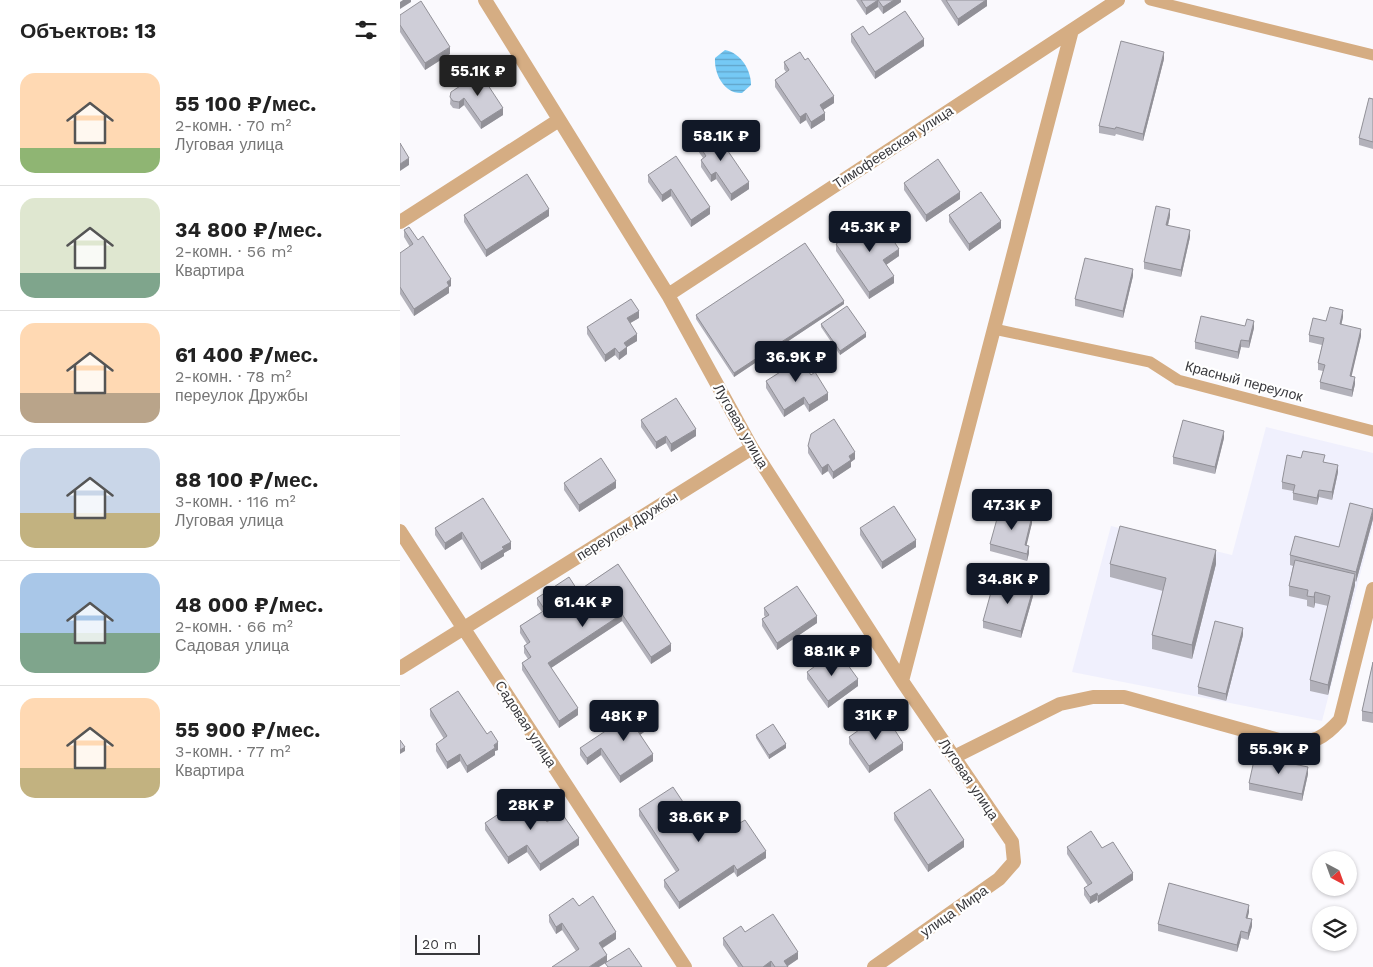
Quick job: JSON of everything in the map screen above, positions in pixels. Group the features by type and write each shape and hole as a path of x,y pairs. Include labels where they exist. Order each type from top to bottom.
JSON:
{"street":[{"name":"Луговая улица","path":"485,0 668,295 752,448 902,681 1012,842"},
{"name":"Тимофеевская улица","path":"668,295 1118,0"},
{"path":"902,681 1072,30"},
{"path":"400,222 559,120"},
{"name":"переулок Дружбы","path":"400,668 752,448"},
{"name":"Садовая улица","path":"400,531 685,967"},
{"path":"954,757 1060,704 1093,697 1124,697 1290,743 1310,742 1328,734 1340,720 1373,589"},
{"name":"улица Мира","path":"874,967 999,879 1014,862 1012,842"}],"lane":[{"path":"1150,0 1373,55"},
{"name":"Красный переулок","path":"994,329 1150,362 1178,380 1373,431"}],"shaded area":[{"path":"1266,427 1373,453 1373,525 1322,721 1072,672 1111,526 1232,555"}],"water":[{"path":"725,50 740,58 747,68 751,85 742,93 725,87 718,76 715,58"}],"building":[{"path":"861,0 878,0 866,8"},
{"path":"878,0 894,0 883,7"},
{"path":"946,0 986,0 958,19"},
{"path":"421,1 450,47 425,63 400,25 400,15"},
{"path":"905,11 924,39 875,72 851,34 863,26 869,35"},
{"path":"1121,41 1164,52 1143,134 1116,127 1115,129 1099,126"},
{"path":"800,52 805,60 808,58 834,96 820,105 825,113 811,122 806,113 800,117 775,80 789,70 784,62"},
{"path":"480,73 503,108 481,122 464,98 459,102 453,101 450,97 451,92"},
{"path":"1369,98 1373,99 1373,142 1359,138"},
{"path":"713,129 749,182 731,194 716,172 711,175 701,160 706,156 696,141"},
{"path":"400,143 409,158 400,164"},
{"path":"676,156 710,207 691,220 671,189 662,195 648,175"},
{"path":"938,159 960,192 926,215 904,183"},
{"path":"527,174 549,209 486,250 464,215"},
{"path":"981,192 1001,221 969,244 949,215"},
{"path":"1156,206 1170,209 1166,225 1190,230 1181,270 1144,262"},
{"path":"877,216 899,249 883,260 894,276 869,292 836,244"},
{"path":"409,227 418,240 423,236 451,279 447,282 449,286 414,309 400,287 400,253 413,244 404,230"},
{"path":"805,243 844,301 734,373 696,315"},
{"path":"1085,258 1133,269 1123,311 1075,299"},
{"path":"631,299 639,311 627,318 637,334 624,343 627,347 619,353 615,348 605,355 587,327"},
{"path":"847,306 866,333 840,351 821,324"},
{"path":"1330,307 1343,310 1340,324 1361,329 1350,376 1355,377 1352,390 1320,382 1325,365 1318,363 1324,338 1309,335 1313,318 1326,321"},
{"path":"1201,316 1245,326 1247,319 1254,321 1249,341 1241,340 1238,352 1195,342"},
{"path":"794,350 811,375 815,372 828,393 809,405 804,397 784,410 766,381 785,369 779,360"},
{"path":"676,398 696,429 671,444 666,436 656,442 641,420"},
{"path":"834,419 855,452 849,456 851,460 833,472 828,464 822,468 808,446 811,434"},
{"path":"1183,420 1224,431 1215,467 1173,457"},
{"path":"1303,451 1325,455 1323,462 1338,465 1332,492 1319,490 1317,498 1293,493 1295,485 1282,482 1287,455 1301,458"},
{"path":"601,458 616,481 579,505 564,483"},
{"path":"483,498 511,542 502,547 504,549 481,563 462,532 445,543 435,528"},
{"path":"1350,503 1373,509 1356,572 1290,555 1295,536 1339,547"},
{"path":"894,506 916,540 882,562 860,528"},
{"path":"1000,508 1032,516 1025,545 1029,546 1027,554 990,544"},
{"path":"1120,526 1216,550 1192,645 1152,635 1166,578 1110,564"},
{"path":"1295,560 1355,574 1328,685 1310,680 1330,596 1315,592 1314,597 1307,596 1308,590 1289,586"},
{"path":"618,564 671,644 651,657 622,614 548,663 578,708 559,721 522,663 531,657 524,646 530,642 520,626 545,610 537,598 569,577 578,591"},
{"path":"995,578 1033,589 1021,631 983,621"},
{"path":"797,586 817,616 777,643 762,619 769,615 764,608"},
{"path":"1215,621 1243,628 1226,694 1198,687"},
{"path":"833,653 840,664 845,661 858,679 828,701 807,672"},
{"path":"1373,662 1373,713 1362,711"},
{"path":"458,691 487,734 491,731 498,742 494,745 495,748 467,766 460,754 447,762 436,744 447,736 430,709"},
{"path":"646,704 655,717 637,730 653,754 620,776 601,748 587,758 580,748"},
{"path":"879,716 887,727 891,724 903,743 869,766 849,737"},
{"path":"773,724 786,744 769,755 756,735"},
{"path":"400,740 405,747 400,750"},
{"path":"1255,756 1308,767 1302,794 1249,783"},
{"path":"673,787 699,826 722,810 733,827 745,820 766,851 737,870 734,865 679,902 664,880 679,870 639,809"},
{"path":"930,789 964,840 928,865 894,813"},
{"path":"529,794 547,822 561,812 579,838 540,864 527,845 508,857 485,823"},
{"path":"1091,831 1102,848 1113,842 1133,873 1098,896 1097,893 1090,897 1084,888 1092,883 1067,847"},
{"path":"1169,883 1249,905 1246,918 1252,919 1248,933 1241,931 1237,945 1158,924"},
{"path":"593,896 616,932 599,943 607,955 589,967 552,967 579,949 562,923 556,927 549,915 573,898 579,906"},
{"path":"773,914 798,952 784,961 788,967 775,967 771,961 763,967 743,967 723,938 741,926 745,932"},
{"path":"629,948 642,967 608,967 605,963"}]}
